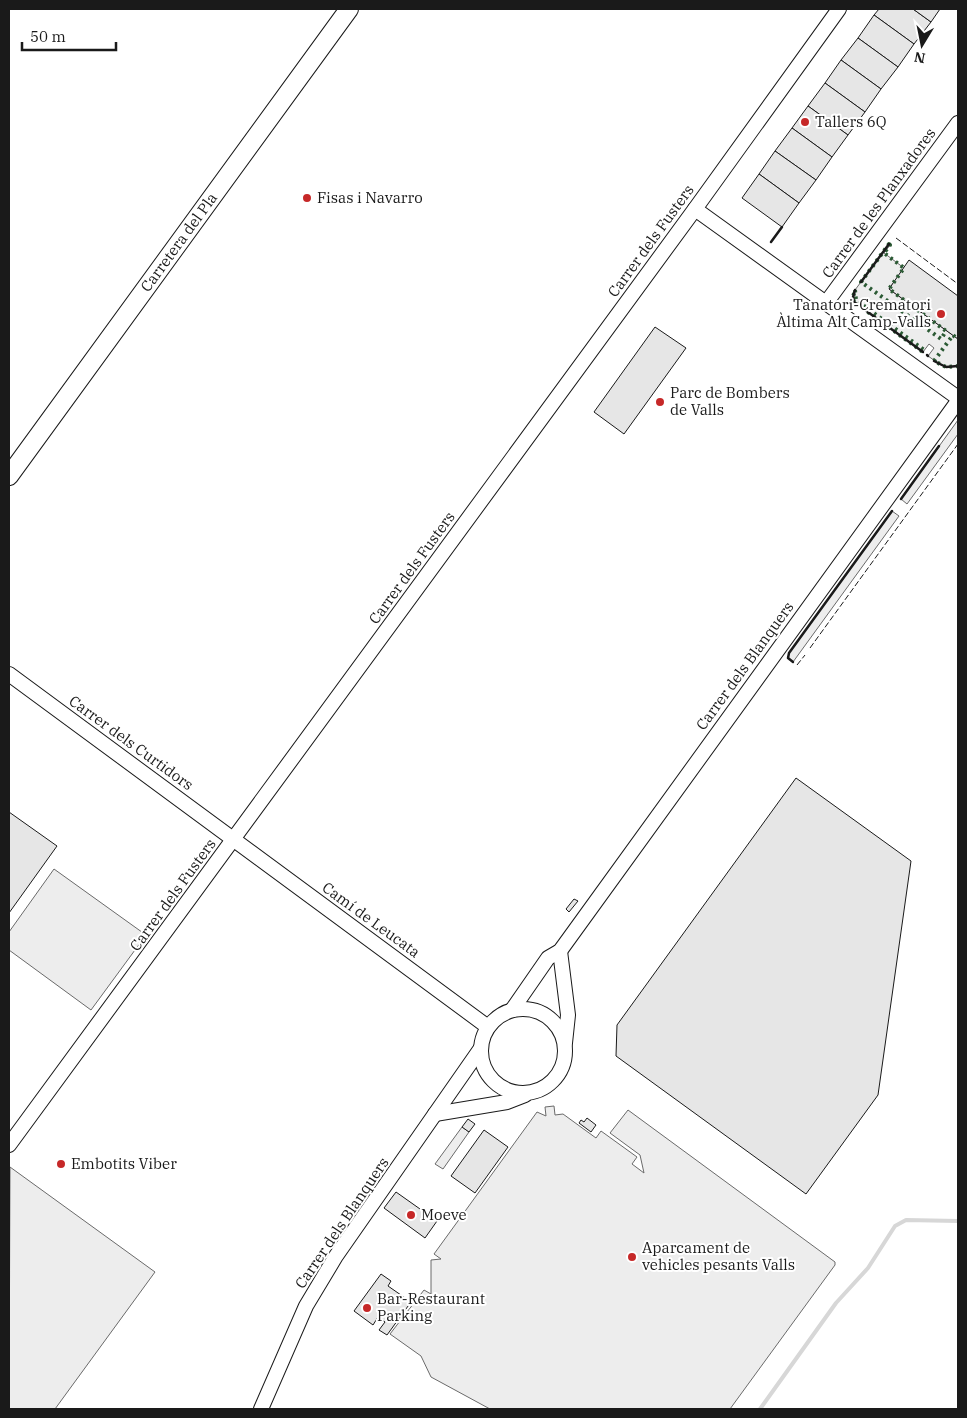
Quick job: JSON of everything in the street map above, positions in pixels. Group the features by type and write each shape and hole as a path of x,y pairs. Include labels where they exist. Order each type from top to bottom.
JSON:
{"main road":[{"name":"Carretera del Pla","path":"9,476 349,9"}],"street":[{"name":"Carrer dels Fusters","path":"9,1145 695,209 839,9"},
{"name":"Carrer de les Planxadores","path":"826,303 958,123"},
{"path":"695,209 958,399"},
{"name":"Carrer dels Blanquers","path":"512,1010 548,958 560,951 958,399"},
{"name":"Carrer dels Curtidors","path":"9,674 234,839"},
{"name":"Camí de Leucata","path":"234,839 488,1026"},
{"path":"435,1114 507,1102 549,1085 559,1074 565,1059 568,1015 560,951"},
{"path":"535,1092 519,1094 496,1084 482,1064 481,1048 488,1026 499,1016 512,1010 535,1010 549,1017 560,1029 565,1044"},
{"name":"Carrer dels Blanquers","path":"261,1409 306,1306 336,1256 481,1048"}],"shaded area":[{"path":"889,244 884,253 904,268 889,289 958,339 958,366 946,367 941,365 928,356 934,348 929,344 923,352 853,301 855,290"},
{"path":"958,420 958,434 907,504 901,499"},
{"path":"892,511 899,516 793,662 788,658 789,653"},
{"path":"54,869 146,935 91,1010 9,950 9,932"},
{"name":"Aparcament de vehicles pesants Valls","path":"554,1106 555,1115 563,1114 596,1138 601,1131 637,1157 632,1164 644,1173 640,1155 610,1133 628,1110 835,1262 835,1265 730,1409 490,1409 431,1377 421,1356 390,1334 424,1290 431,1294 431,1260 441,1259 434,1254 537,1112 546,1116 545,1107"},
{"path":"462,1127 469,1132 443,1169 435,1164"},
{"path":"10,1167 155,1272 55,1409 9,1409"}],"building":[{"path":"879,9 913,9 931,22 914,44 874,15"},
{"path":"913,9 940,9 931,22"},
{"path":"874,15 914,44 898,67 858,38"},
{"path":"858,38 898,67 881,89 841,60"},
{"path":"841,60 881,89 865,112 825,83"},
{"path":"825,83 865,112 848,135 808,106"},
{"path":"808,106 848,135 832,157 792,128"},
{"path":"792,128 832,157 816,180 775,151"},
{"path":"775,151 816,180 799,203 759,174"},
{"path":"759,174 799,203 782,227 742,198"},
{"name":"Tanatori-Crematori Àltima Alt Camp-Valls","path":"909,260 958,296 958,339 889,289"},
{"path":"655,327 686,348 624,434 594,412"},
{"path":"796,778 911,861 878,1095 806,1194 616,1056 617,1025"},
{"path":"9,812 57,846 9,913"},
{"path":"574,899 578,901 569,912 566,909"},
{"path":"587,1118 596,1125 591,1132 579,1123 581,1120 584,1122"},
{"path":"468,1119 475,1124 469,1132 462,1127"},
{"path":"484,1130 508,1147 475,1193 451,1176"},
{"name":"Moeve","path":"396,1192 437,1221 425,1238 384,1208"},
{"path":"381,1274 391,1281 388,1286 411,1302 387,1335 379,1330 385,1322 378,1317 373,1325 354,1311"}],"waterway":[{"path":"760,1409 836,1303 868,1268 895,1226 906,1220 958,1221"}],"hedge":[{"path":"889,244 884,253 904,268 889,289 946,331 941,339 861,282 889,244"},
{"path":"855,290 856,300 924,350 923,352 854,302 855,290"},
{"path":"955,337 953,335 934,361 946,367 958,366"}],"fence":[{"path":"896,238 958,284"},
{"path":"810,648 958,444"},
{"path":"797,665 805,655"}],"wall":[{"path":"771,242 782,227"},
{"path":"861,282 889,244"},
{"path":"855,290 854,302 923,352"},
{"path":"934,361 946,367 958,366"},
{"path":"901,499 939,446"},
{"path":"793,662 788,658 789,653 892,511"}],"place":[{"name":"Tallers 6Q","path":"805,122"},
{"name":"Fisas i Navarro","path":"307,198"},
{"name":"Tanatori-Crematori Àltima Alt Camp-Valls","path":"941,314"},
{"name":"Parc de Bombers de Valls","path":"660,402"},
{"name":"Embotits Viber","path":"61,1164"},
{"name":"Moeve","path":"411,1215"},
{"name":"Aparcament de vehicles pesants Valls","path":"632,1257"},
{"name":"Bar-Restaurant Parking","path":"367,1308"}]}
